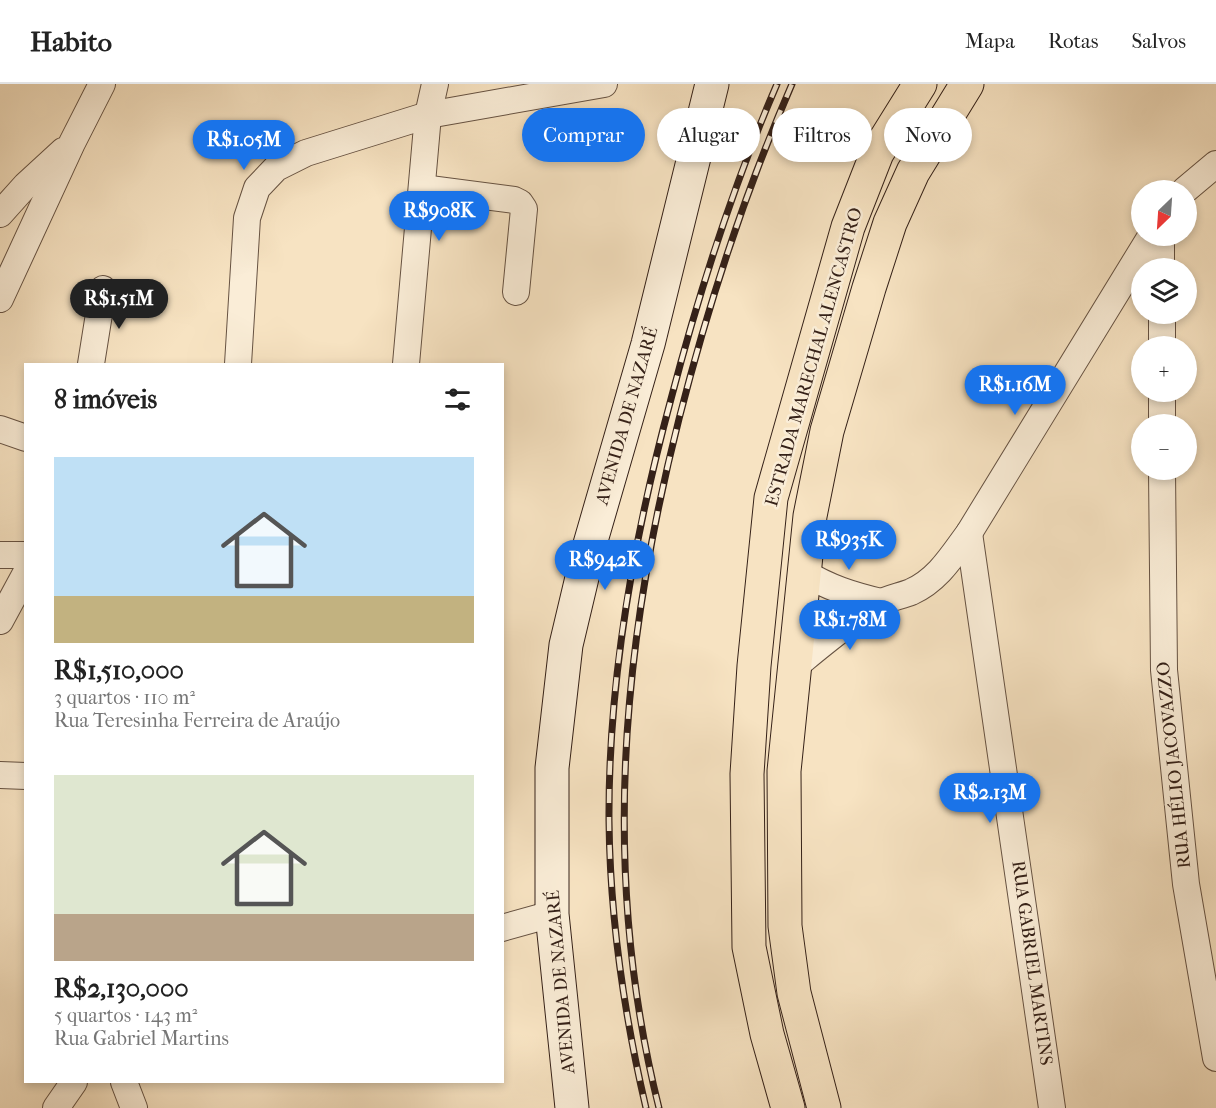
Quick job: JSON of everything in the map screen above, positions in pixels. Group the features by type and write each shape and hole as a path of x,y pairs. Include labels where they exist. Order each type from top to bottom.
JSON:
{"main road":[{"name":"AVENIDA DE NAZARÉ","path":"572,1108 552,914 552,768 566,645 590,544 648,344 712,84"},
{"name":"ESTRADA MARECHAL ALENCASTRO","path":"788,1108 767,1034 749,947 747,774 755,654 771,498 848,227 878,153 920,84"},
{"name":"ESTRADA MARECHAL ALENCASTRO","path":"824,1108 794,993 785,926 784,771 810,516 827,431 890,223 913,171 967,84"},
{"path":"755,654 765,636 779,631 790,639 795,658"}],"street":[{"path":"0,299 72,143 102,84"},
{"path":"406,363 428,115 435,84"},
{"path":"238,363 247,218 257,188 276,168 306,153 428,115 604,84"},
{"path":"0,214 26,185 72,143"},
{"path":"1197,180 1216,164"},
{"path":"422,188 520,203 524,209 516,292"},
{"path":"795,658 824,642 881,602 912,591 930,581 944,567 969,533 1145,246"},
{"path":"91,363 103,289"},
{"path":"0,429 24,437"},
{"name":"RUA HÉLIO JACOVAZZO","path":"1162,480 1162,605 1165,681 1186,885 1216,1058"},
{"name":"RUA GABRIEL MARTINS","path":"969,533 1052,1108"},
{"path":"0,555 24,555"},
{"path":"803,572 824,585 847,594 881,602"},
{"path":"0,621 24,577"},
{"path":"0,776 24,776"},
{"path":"504,927 552,914"},
{"path":"56,1108 73,1083"},
{"path":"124,1083 134,1108"}],"railway":[{"path":"646,1108 625,1001 612,893 609,821 610,767 618,661 646,503 682,359 705,279 732,200 777,84"},
{"path":"659,1108 641,1021 630,935 625,849 625,763 632,677 643,591 659,505 690,376 743,207 792,84"}]}
